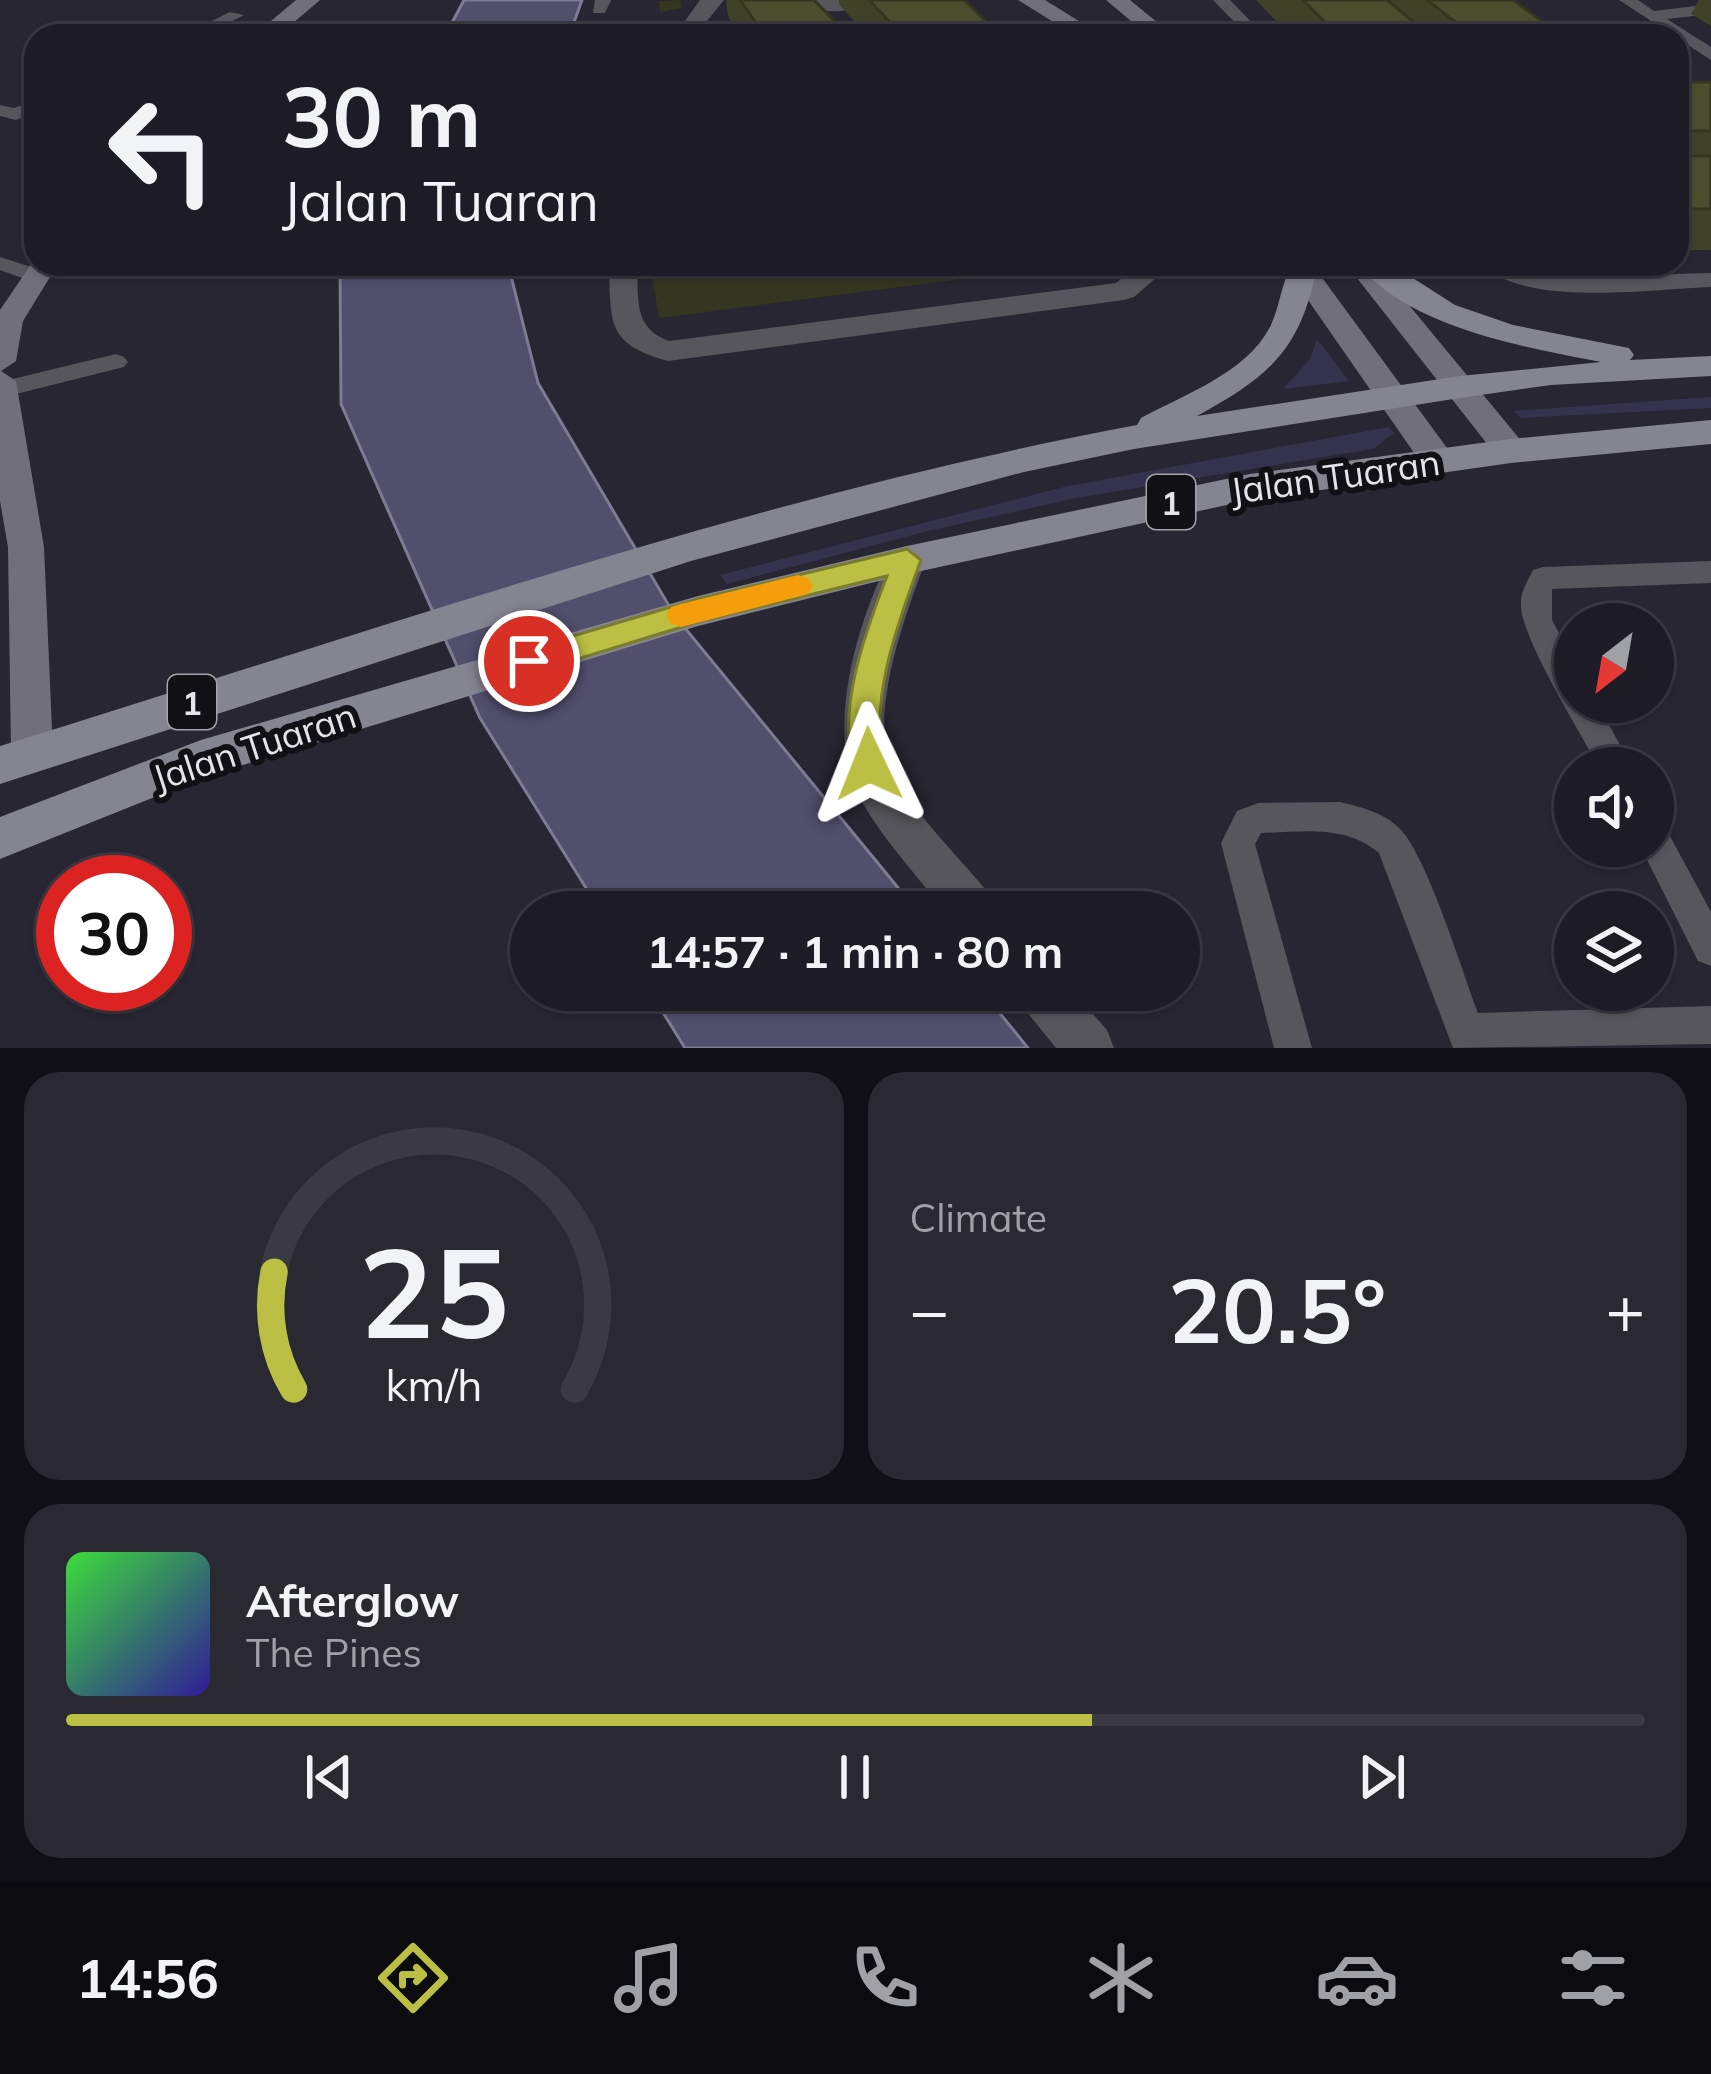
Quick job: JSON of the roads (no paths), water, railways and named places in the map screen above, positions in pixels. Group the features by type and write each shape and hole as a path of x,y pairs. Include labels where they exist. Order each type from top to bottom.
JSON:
{"main road":[{"path":"1134,437 1260,364 1285,336 1297,276"},
{"path":"1390,276 1444,312 1508,334 1575,350 1711,365"},
{"name":"Jalan Tuaran","path":"16,759 688,548 1024,460 1134,437 1460,387 1551,375 1711,365"},
{"name":"Jalan Tuaran","path":"0,838 201,759 698,610 1083,518 1250,487 1511,451 1711,432"}],"street":[{"path":"279,24 309,0"},
{"path":"698,24 698,12 713,0"},
{"path":"823,12 869,0"},
{"path":"1028,0 1071,24"},
{"path":"1117,0 1148,24"},
{"path":"0,361 8,321 36,276"},
{"path":"624,276 628,332 640,345 668,351 1124,292 1143,276"},
{"path":"1305,276 1438,461"},
{"path":"1370,276 1511,451"},
{"path":"0,385 26,547 16,759"},
{"path":"907,560 879,633 862,741 877,788 958,891"},
{"path":"1058,1011 1089,1048"}],"lane":[{"path":"1221,0 1245,24"},
{"path":"1627,0 1662,24"},
{"path":"1650,16 1711,9"},
{"path":"216,24 236,15"},
{"path":"1517,276 1553,282 1711,280"},
{"path":"0,385 116,362"},
{"path":"1554,648 1533,605 1543,578 1711,572"},
{"path":"1293,1048 1238,843 1249,822 1258,818 1353,818 1384,833 1402,860 1469,1040 1711,1025"},
{"path":"1668,867 1710,946"}]}
